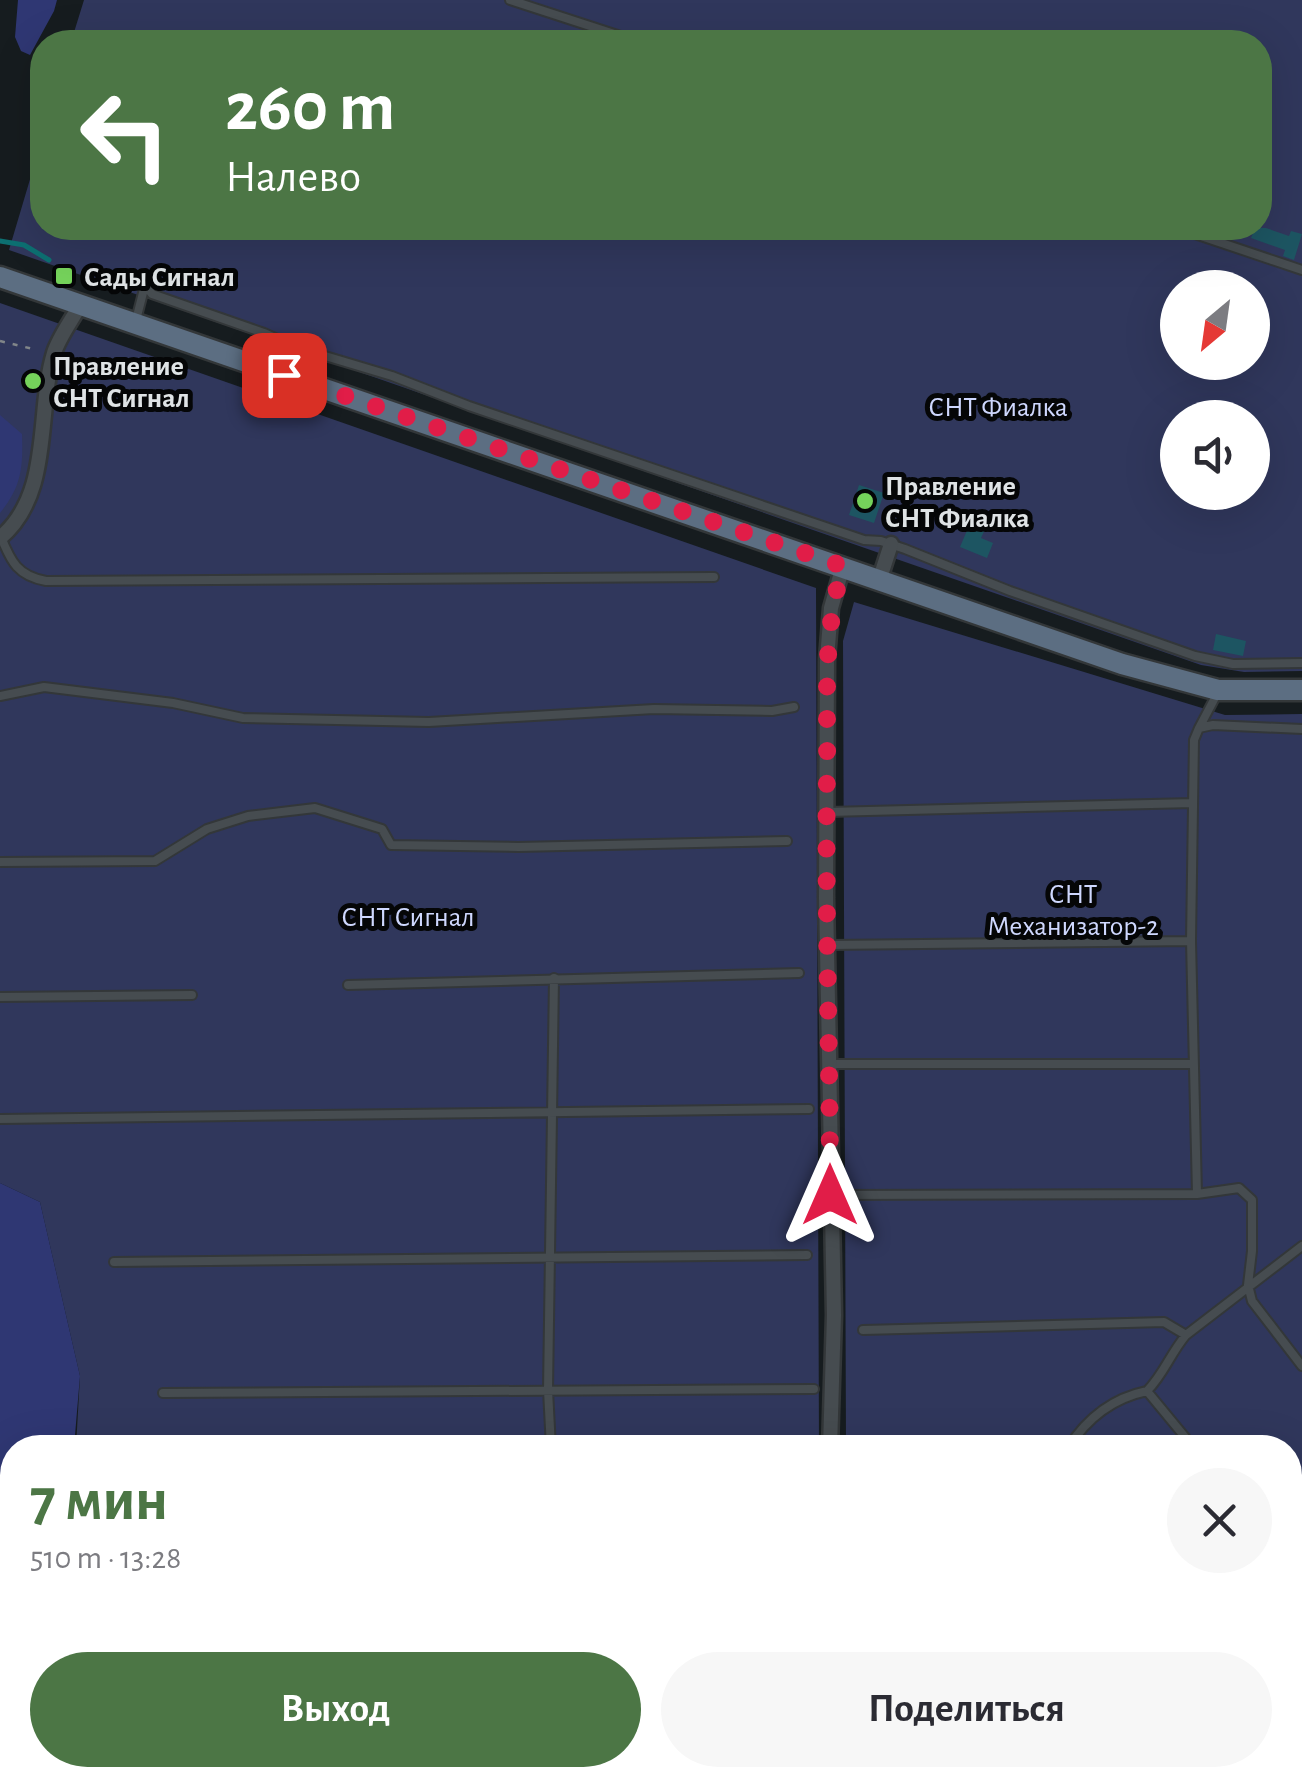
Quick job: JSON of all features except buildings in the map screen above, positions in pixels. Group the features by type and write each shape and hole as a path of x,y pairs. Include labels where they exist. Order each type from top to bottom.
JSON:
{"street":[{"path":"0,277 1122,664 1218,690 1302,690"},
{"path":"0,537 14,526 39,468 54,352 80,305"},
{"path":"880,578 891,544"},
{"path":"830,1435 834,1315 828,631 830,608 843,566"}],"lane":[{"path":"510,0 602,30"},
{"path":"1213,240 1302,270"},
{"path":"135,324 145,285 152,294 295,347 392,376 468,406 864,540 891,544 1195,656 1232,664 1302,664"},
{"path":"0,537 10,560 25,577 46,581 714,578"},
{"path":"0,696 44,687 173,702 243,718 429,722 654,709 794,708"},
{"path":"1197,1194 1191,941 1194,740 1218,690"},
{"path":"1199,728 1213,724 1302,730"},
{"path":"827,812 1193,803"},
{"path":"0,862 155,861 207,829 248,816 314,808 382,829 391,845 518,847 787,841"},
{"path":"828,945 1191,941"},
{"path":"348,985 798,973"},
{"path":"550,1435 554,978"},
{"path":"0,997 192,995"},
{"path":"830,1064 1194,1064"},
{"path":"0,1120 809,1109"},
{"path":"830,1195 1197,1194 1239,1188 1252,1200 1248,1284 1252,1300 1302,1366"},
{"path":"1078,1435 1111,1404 1130,1394 1147,1392 1162,1377 1170,1354 1186,1335 1302,1246"},
{"path":"114,1262 806,1254"},
{"path":"862,1330 1164,1322 1186,1335"},
{"path":"162,1393 814,1389"},
{"path":"1147,1392 1183,1435"}],"path":[{"path":"0,341 54,352"}],"green space":[{"name":"СНТ Фиалка","path":"84,0 1302,0 1302,671 1244,672 1201,665 9,250 30,179 30,240 1272,240 1272,30 75,30"},
{"name":"СНТ Сигнал","path":"0,303 816,588 819,1435 77,1435 80,1376 40,1202 0,1183"},
{"name":"СНТ Механизатор-2","path":"854,602 1225,715 1302,714 1302,1435 846,1435 843,641"}],"shaded area":[{"path":"18,0 57,0 44,30 30,30 30,55 21,51 15,37"},
{"path":"0,415 22,434 22,446 17,485 0,513"},
{"path":"0,1183 40,1202 80,1376 75,1435 0,1435"}],"waterway":[{"path":"0,241 24,245 49,260"}],"place":[{"name":"Сады Сигнал","path":"64,276"},
{"name":"Правление СНТ Сигнал","path":"33,381"},
{"name":"Правление СНТ Фиалка","path":"865,501"}],"route":[{"path":"284,375 843,566 830,608 828,631 830,1195"}]}
